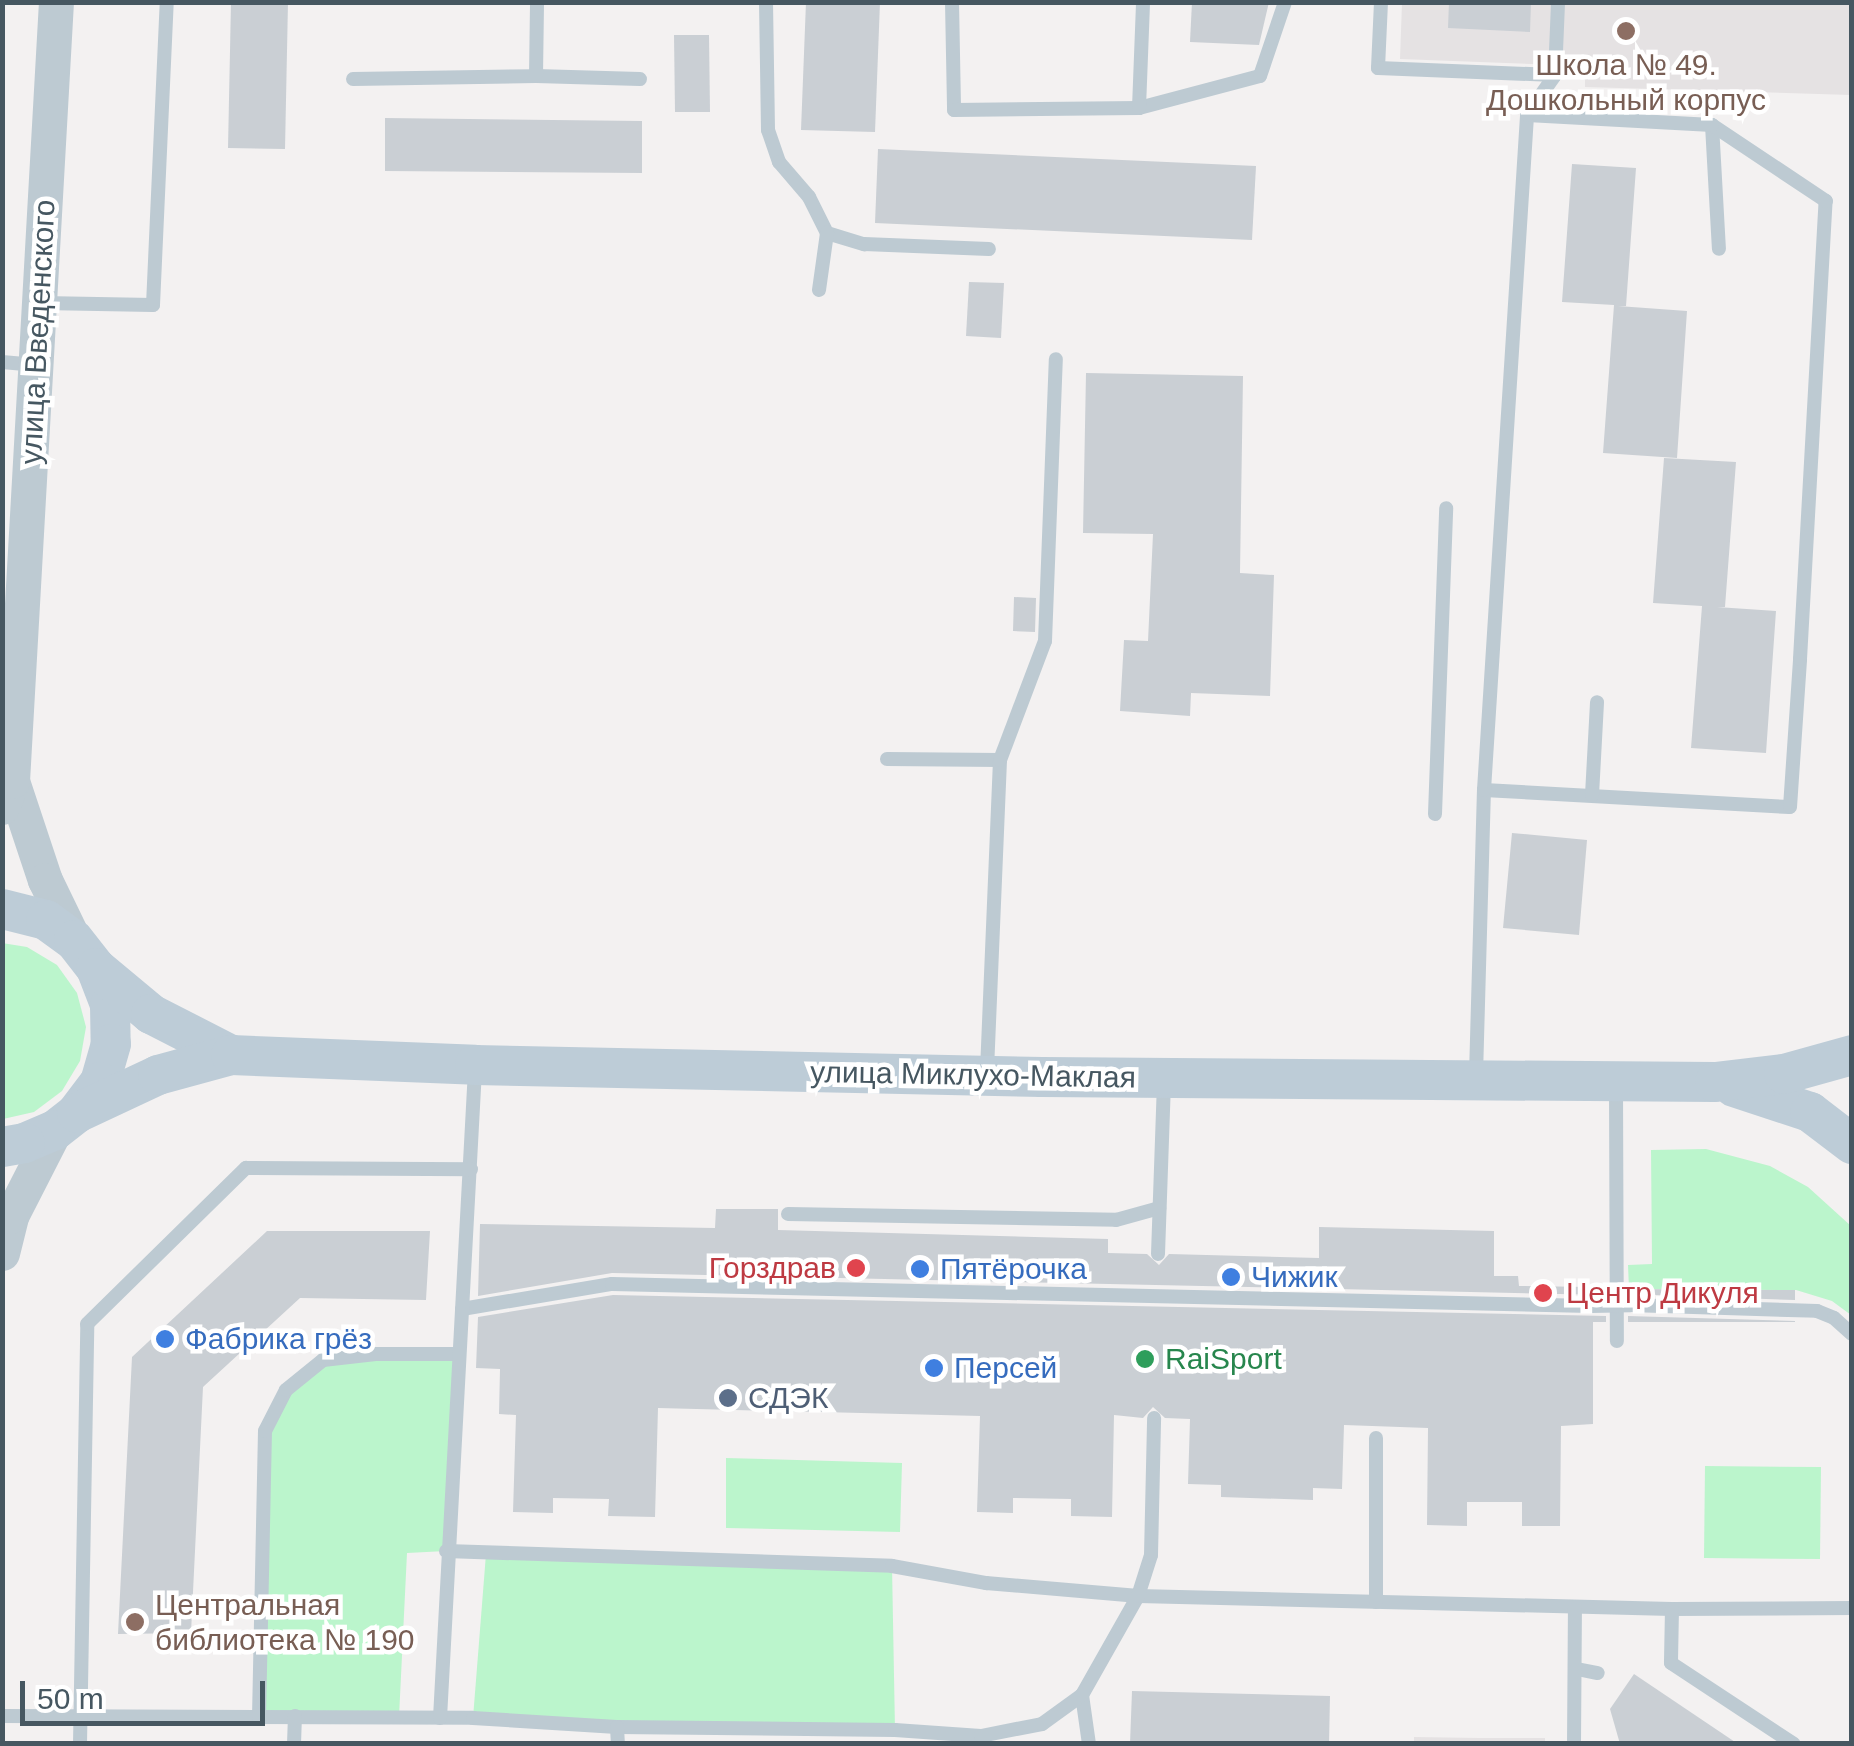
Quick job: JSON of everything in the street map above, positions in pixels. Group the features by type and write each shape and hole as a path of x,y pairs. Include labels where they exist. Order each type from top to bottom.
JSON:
{"main road":[{"name":"улица Миклухо-Маклая","path":"2,909 46,920 151,1014 231,1055"},
{"path":"66,1122 100,1082 111,1044 110,1004 85,954"},
{"name":"улица Миклухо-Маклая","path":"2,1147 26,1144 158,1075 231,1055 475,1066 987,1076 1715,1082 1784,1074 1852,1055"},
{"name":"улица Миклухо-Маклая","path":"1715,1082 1810,1112 1852,1144"}],"street":[{"name":"улица Введенского","path":"56,2 40,303 19,363 7,794 44,880 85,954"},
{"path":"2,1253 11,1216 66,1122"}],"lane":[{"path":"40,303 154,305 167,2"},
{"path":"536,76 538,2"},
{"path":"766,2 768,130 779,162 809,197 827,233 820,290"},
{"path":"952,2 954,110 1139,108 1260,76 1285,2"},
{"path":"1139,108 1143,2"},
{"path":"1381,2 1378,68 1555,75"},
{"path":"1476,1081 1484,790 1527,115 1555,75 1558,2"},
{"path":"353,79 536,76 640,79"},
{"path":"1484,790 1790,807 1826,201 1712,125 1527,115"},
{"path":"1712,125 1719,249"},
{"path":"827,233 864,244 990,249"},
{"path":"987,1076 1000,760 1045,641 1056,359"},
{"path":"1435,814 1446,508"},
{"path":"1592,795 1598,702"},
{"path":"887,759 1000,760"},
{"path":"440,1718 475,1066"},
{"path":"1158,1254 1164,1078"},
{"path":"1616,1081 1617,1341"},
{"path":"80,1744 87,1324 246,1168 471,1169"},
{"path":"788,1214 1116,1220 1159,1208"},
{"path":"462,1308 612,1284 1817,1311 1834,1318 1852,1334"},
{"path":"259,1717 265,1431 286,1390 323,1360 376,1354 459,1354"},
{"path":"2,1716 440,1718 807,1737 981,1736 1042,1724 1082,1695 1138,1596 1151,1554 1154,1418"},
{"path":"1376,1438 1376,1602"},
{"path":"446,1551 892,1566 986,1583 1138,1596 1672,1609 1852,1608"},
{"path":"1574,1744 1575,1607"},
{"path":"1672,1609 1671,1664 1794,1744"},
{"path":"1576,1669 1598,1673"},
{"path":"1082,1695 1089,1744"},
{"path":"294,1716 294,1744"},
{"path":"618,1727 618,1744"}],"shaded area":[{"name":"Школа № 49. Дошкольный корпус","path":"1402,3 1851,3 1851,95 1585,87 1585,66 1400,59"},
{"path":"1414,1737 1545,1738 1545,1744 1414,1744"}],"green space":[{"path":"2,943 27,947 57,965 77,993 86,1027 80,1061 62,1091 34,1112 3,1119"},
{"path":"1706,1149 1770,1166 1808,1187 1851,1226 1851,1315 1832,1301 1796,1290 1629,1289 1628,1265 1652,1264 1651,1150"},
{"path":"459,1354 446,1551 407,1553 399,1717 259,1717 265,1431 286,1390 323,1360"},
{"path":"726,1458 902,1463 900,1532 726,1528"},
{"path":"1705,1466 1821,1467 1820,1559 1704,1558"},
{"path":"486,1554 892,1566 895,1730 473,1718"}],"building":[{"path":"231,2 288,2 285,149 228,148"},
{"path":"806,2 880,2 875,132 801,130"},
{"path":"1192,2 1269,2 1259,45 1190,42"},
{"path":"1449,2 1531,2 1530,32 1448,28"},
{"path":"674,35 709,35 710,112 675,112"},
{"path":"385,118 642,121 642,173 385,171"},
{"path":"878,149 1256,166 1252,240 875,223"},
{"path":"1572,164 1636,168 1626,306 1618,306 1687,311 1677,458 1603,453 1614,305 1562,302"},
{"path":"969,282 1004,283 1001,338 966,336"},
{"path":"1086,373 1243,376 1240,573 1274,575 1270,696 1191,693 1190,716 1120,711 1124,640 1148,641 1153,534 1083,533"},
{"path":"1664,458 1736,462 1725,607 1717,607 1776,611 1766,753 1691,748 1702,606 1653,603"},
{"path":"1014,597 1036,598 1035,632 1013,631"},
{"path":"1512,833 1587,840 1579,935 1503,928"},
{"path":"716,1209 778,1209 778,1230 1108,1239 1108,1253 1147,1254 1159,1265 1169,1254 1319,1258 1319,1227 1494,1231 1494,1276 1518,1276 1519,1286 1606,1289 1606,1295 612,1273 478,1296 480,1224 715,1228"},
{"path":"267,1231 430,1231 426,1300 300,1298 203,1387 191,1633 118,1634 132,1357"},
{"path":"1627,1289 1795,1290 1795,1300 1627,1294"},
{"path":"613,1295 1606,1316 1606,1322 1593,1322 1593,1424 1561,1426 1560,1526 1522,1526 1522,1502 1467,1502 1467,1526 1427,1525 1428,1428 1344,1425 1342,1489 1313,1488 1313,1500 1221,1497 1221,1485 1188,1484 1190,1419 1165,1418 1153,1407 1143,1418 1114,1415 1112,1517 1071,1516 1071,1499 1013,1498 1013,1513 977,1512 980,1416 658,1408 655,1517 608,1516 609,1499 553,1498 553,1513 513,1512 516,1415 499,1414 500,1369 476,1368 478,1317"},
{"path":"1628,1316 1795,1321 1795,1322 1628,1322"},
{"path":"1634,1674 1738,1744 1620,1744 1610,1709"},
{"path":"1132,1691 1330,1696 1329,1744 1130,1744"}],"place":[{"name":"Школа № 49. Дошкольный корпус","path":"1626,31"},
{"name":"Горздрав","path":"856,1268"},
{"name":"Пятёрочка","path":"920,1269"},
{"name":"Чижик","path":"1231,1277"},
{"name":"Центр Дикуля","path":"1543,1293"},
{"name":"Фабрика грёз","path":"165,1339"},
{"name":"RaiSport","path":"1145,1359"},
{"name":"Персей","path":"934,1368"},
{"name":"СДЭК","path":"728,1398"},
{"name":"Центральная библиотека № 190","path":"135,1622"}]}
